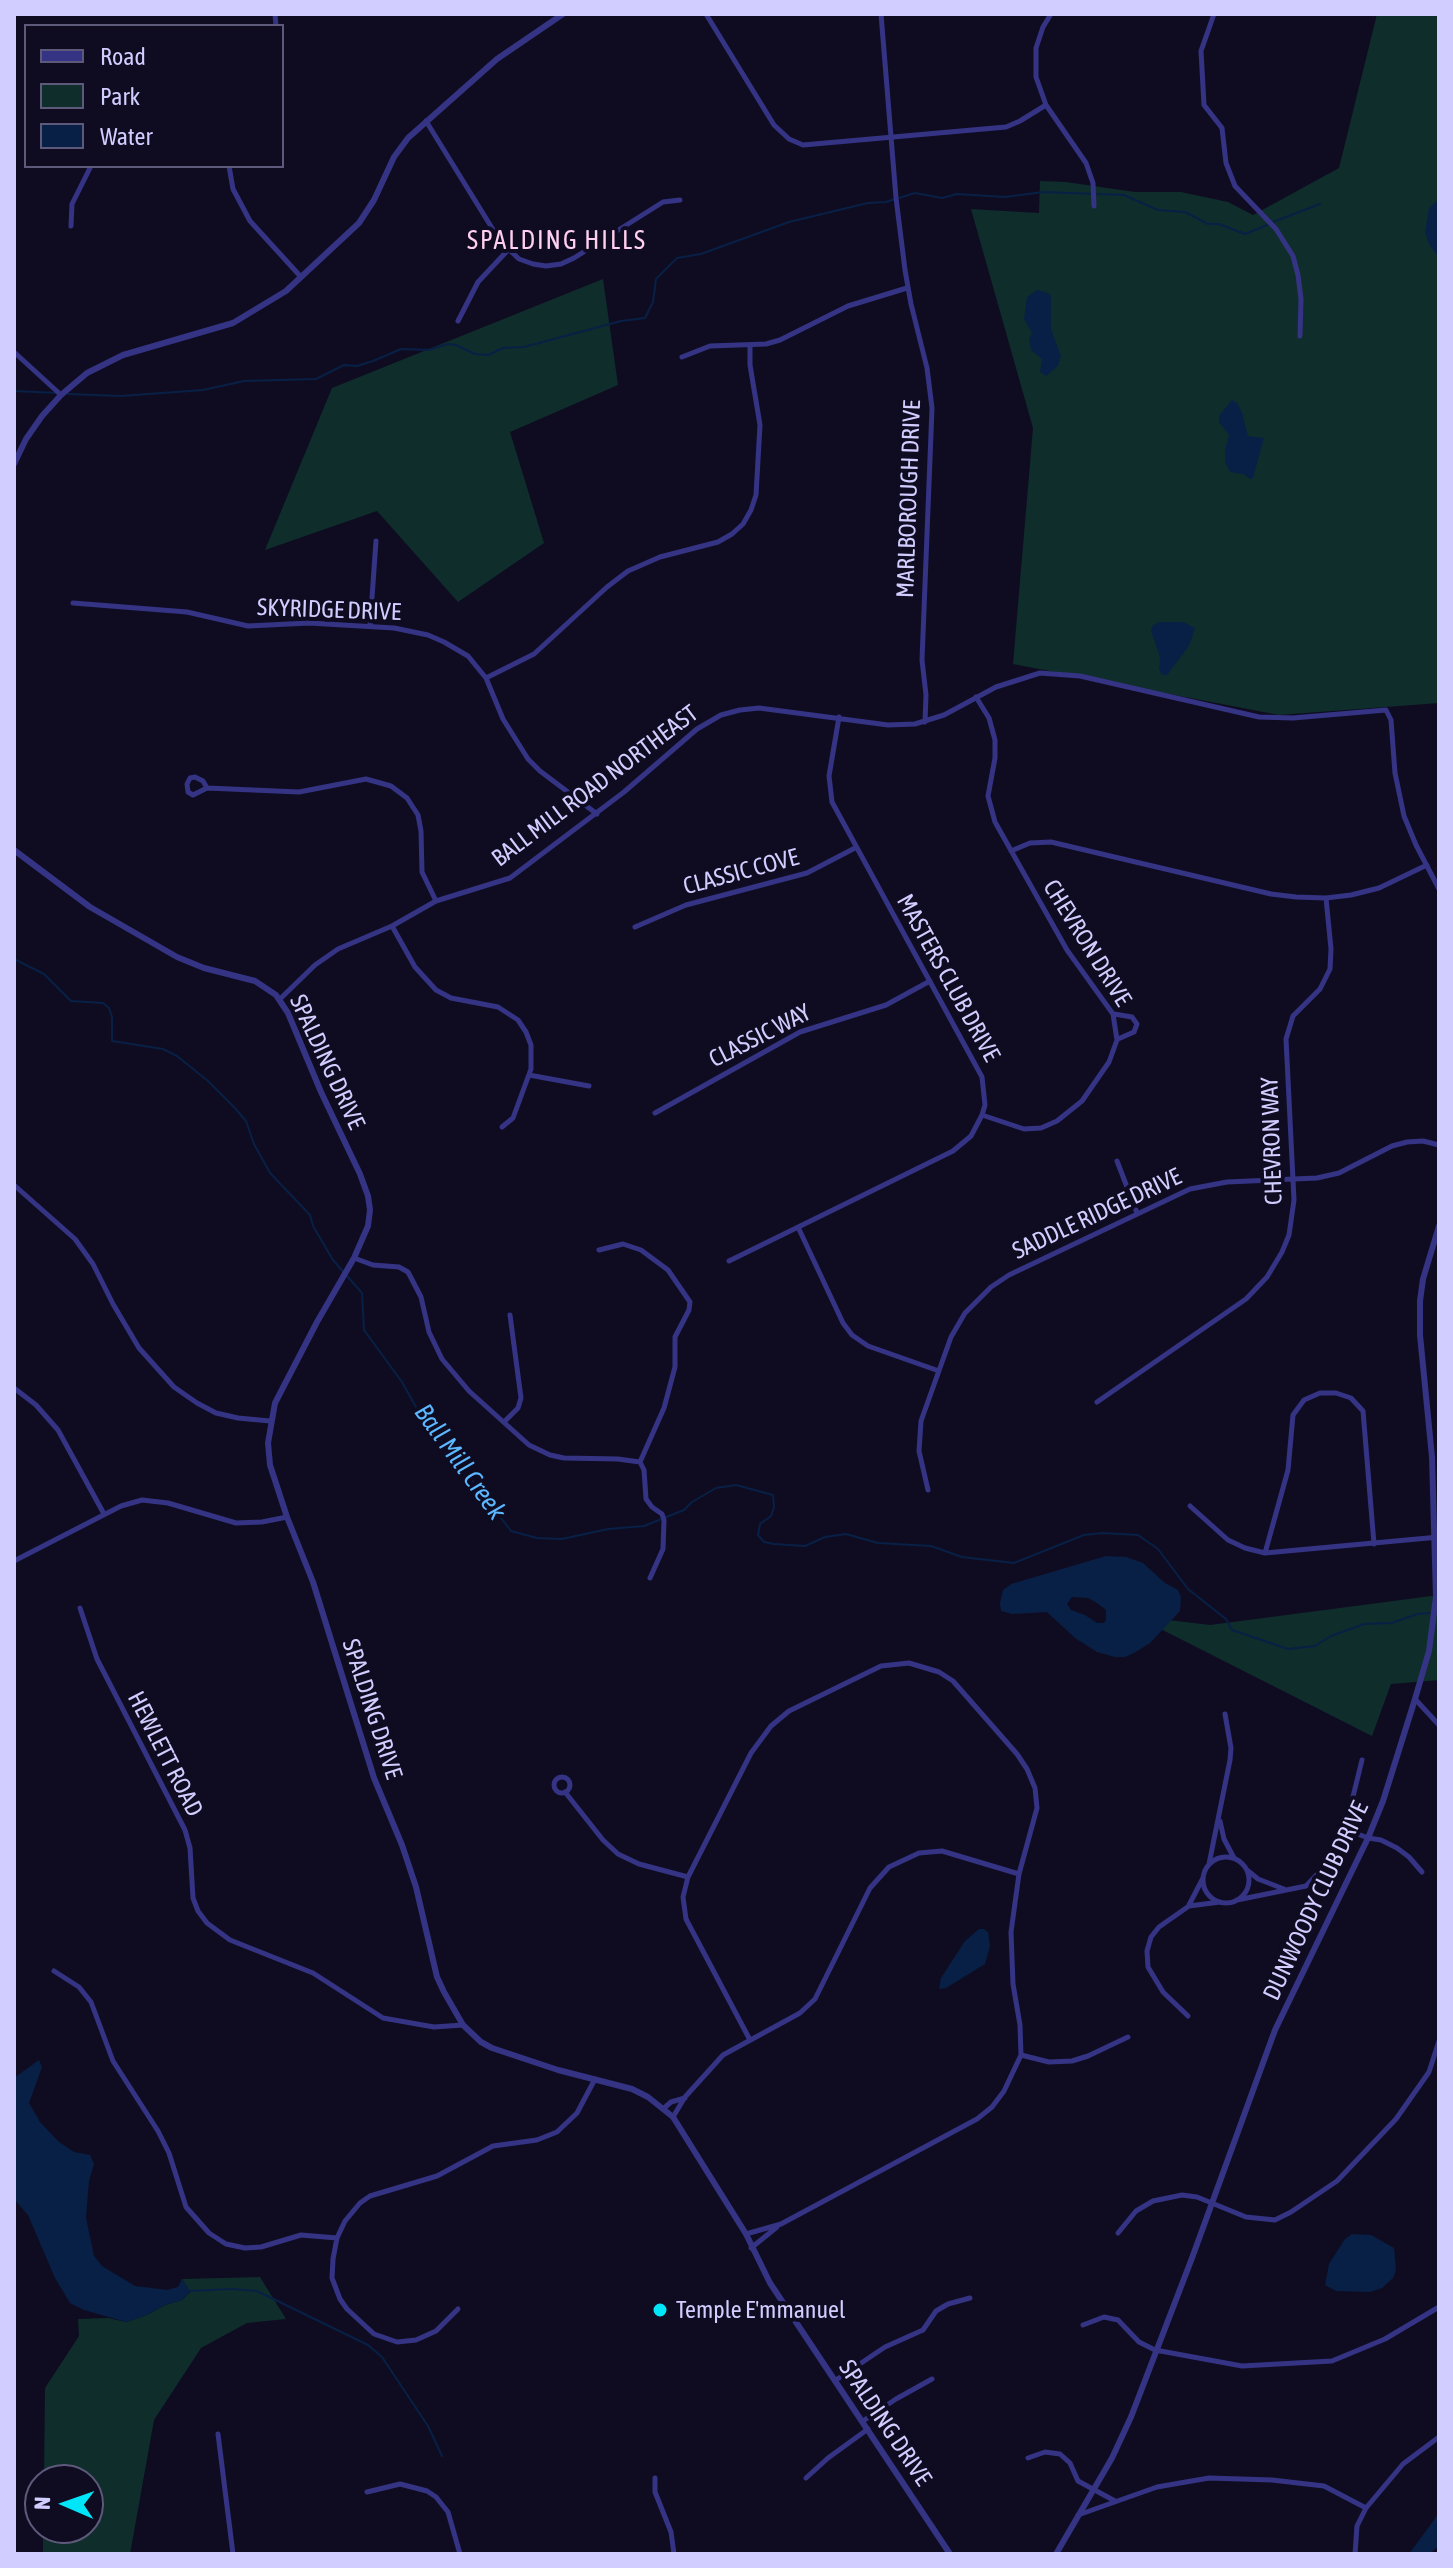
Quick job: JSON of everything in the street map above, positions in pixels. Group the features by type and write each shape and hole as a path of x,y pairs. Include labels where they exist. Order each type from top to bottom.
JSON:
{"street":[{"path":"14,464 38,422 61,395 87,373 111,360 233,323 277,297 359,223 397,152 426,121 497,59 563,14"},
{"path":"706,14 774,125 789,139 811,146 1006,127 1046,105"},
{"name":"MARLBOROUGH DRIVE","path":"881,14 907,288 927,368 932,408 922,660 925,722"},
{"path":"1051,14 1039,37 1036,77 1046,105 1086,163 1093,183 1094,206"},
{"path":"1214,14 1201,51 1204,105 1222,128 1226,163 1235,186 1276,229 1293,256 1301,299 1300,336"},
{"path":"426,121 508,250 519,259 533,264 561,264 663,202 680,200"},
{"path":"71,226 72,204 90,168"},
{"path":"229,168 233,189 250,221 301,277"},
{"path":"458,321 478,282 508,250"},
{"path":"682,357 710,346 750,345 780,340 848,306 907,288"},
{"path":"486,678 534,654 628,571 660,557 718,542 743,524 756,495 760,425 750,365 750,345"},
{"path":"14,352 61,395"},
{"path":"370,626 376,541"},
{"name":"SKYRIDGE DRIVE","path":"73,603 187,612 248,626 309,623 370,626 410,631 444,642 468,656 486,678 503,719 528,759 597,814"},
{"name":"BALL MILL ROAD NORTHEAST","path":"280,999 327,956 392,926 436,901 510,878 597,814 697,729 721,715 759,708 888,725 925,722 1016,679 1053,673 1080,676 1259,717 1293,718 1386,710 1400,799 1410,832 1427,865"},
{"name":"CHEVRON DRIVE","path":"976,697 989,718 995,740 989,787 995,822 1067,950 1113,1014 1117,1040 1109,1062 1082,1101 1057,1121 1041,1128 1024,1129 982,1115"},
{"name":"MASTERS CLUB DRIVE","path":"839,717 829,776 829,793 835,811 982,1077 986,1096 982,1115"},
{"path":"207,788 299,792 366,779 391,786 407,798 418,815 422,872 436,901"},
{"path":"1011,851 1030,843 1051,842 1271,894 1326,898 1379,888 1427,865 1439,889"},
{"name":"CLASSIC COVE","path":"635,927 686,905 807,873 855,848"},
{"name":"SPALDING DRIVE","path":"14,850 90,907 177,957 204,968 255,981 280,999 368,1196 368,1226 354,1258 282,1385 270,1421 270,1465 313,1582 374,1778 416,1887 437,1977 463,2025 492,2048 558,2070 632,2089 673,2117 746,2234 770,2283 950,2554"},
{"name":"CHEVRON WAY","path":"1097,1402 1257,1289 1275,1265 1289,1235 1294,1179 1286,1039 1293,1016 1320,989 1330,969 1326,898"},
{"path":"392,926 415,967 436,990 451,998 498,1007 518,1020 531,1045 532,1061 513,1118 502,1127"},
{"name":"CLASSIC WAY","path":"655,1113 800,1032 886,1005 930,981"},
{"path":"1113,1014 1132,1017 1137,1024 1134,1032 1117,1040"},
{"path":"529,1075 589,1086"},
{"path":"729,1261 953,1151 971,1136 982,1115"},
{"name":"SADDLE RIDGE DRIVE","path":"928,1490 919,1451 919,1434 957,1325 983,1292 1009,1275 1167,1198 1206,1185 1317,1178 1339,1173 1392,1146 1423,1141 1439,1145"},
{"path":"1117,1161 1137,1213"},
{"path":"14,1185 75,1239 93,1264 134,1340 174,1387 216,1413 270,1421"},
{"name":"DUNWOODY CLUB DRIVE","path":"1056,2554 1122,2437 1192,2258 1275,2030 1368,1838 1415,1699 1434,1624 1437,1537 1419,1315 1423,1279 1439,1226"},
{"path":"798,1227 843,1323 852,1335 868,1346 939,1371"},
{"path":"599,1250 623,1244 641,1250 668,1270 690,1302 675,1337 675,1367 664,1408 640,1462"},
{"path":"354,1258 373,1265 399,1267 408,1272 421,1297 429,1332 442,1359 469,1391 529,1445 550,1455 640,1462"},
{"path":"504,1422 518,1408 521,1398 510,1315"},
{"path":"14,1388 36,1405 58,1430 104,1514"},
{"path":"1265,1553 1288,1470 1293,1415 1304,1400 1320,1393 1336,1393 1351,1398 1363,1411 1374,1544"},
{"path":"640,1462 644,1470 646,1499 664,1520 663,1549 650,1578"},
{"path":"14,1561 130,1503 154,1500 236,1523 287,1517"},
{"path":"1190,1506 1228,1540 1265,1553 1437,1537"},
{"name":"HEWLETT ROAD","path":"80,1608 97,1659 185,1830 190,1848 193,1898 207,1923 230,1940 313,1973 383,2018 434,2027 463,2025"},
{"path":"750,2040 686,1919 683,1897 688,1877 751,1753 771,1726 789,1711 881,1666 899,1662 927,1667 953,1681 1017,1754 1035,1788 1037,1808 1019,1874 1013,1913 1011,1954 1021,2055 1004,2091 992,2107 977,2119 781,2224 751,2248"},
{"path":"1415,1699 1439,1725"},
{"path":"1189,1906 1209,1864 1220,1820 1231,1748 1225,1714"},
{"path":"1188,2016 1163,1992 1148,1967 1147,1951 1151,1937 1159,1927 1189,1906 1306,1886 1325,1866 1345,1829 1362,1760"},
{"path":"565,1792 618,1854 639,1864 688,1877"},
{"path":"1220,1820 1224,1839 1234,1858 1258,1879 1285,1890"},
{"path":"1345,1829 1397,1848 1422,1872"},
{"path":"673,2117 685,2097 723,2055 800,2013 815,1999 870,1888 896,1862 919,1853 942,1851 1019,1874"},
{"path":"1209,1864 1221,1857 1234,1858"},
{"path":"1237,1900 1248,1887 1247,1870"},
{"path":"1203,1878 1206,1891 1220,1902"},
{"path":"54,1971 79,1987 91,2002 113,2061 169,2153 186,2207 209,2233 226,2244 245,2248 261,2247 301,2235 337,2238"},
{"path":"1021,2055 1049,2062 1072,2061 1128,2037"},
{"path":"1118,2233 1136,2211 1153,2201 1182,2195 1212,2202 1246,2217 1275,2220 1320,2194 1350,2168 1405,2108 1429,2072 1439,2041"},
{"path":"458,2309 436,2331 416,2340 397,2342 374,2334 347,2309 335,2290 332,2268 337,2238 351,2212 370,2196 437,2176 493,2146 537,2140 557,2132 577,2113 595,2079"},
{"path":"663,2109 685,2097"},
{"path":"746,2234 781,2224"},
{"path":"836,2380 885,2347 923,2330 936,2311 970,2298"},
{"path":"1083,2325 1104,2317 1118,2320 1139,2342 1155,2350 1242,2366 1332,2361 1385,2339 1439,2307"},
{"path":"863,2421 932,2379"},
{"path":"806,2478 868,2429"},
{"path":"218,2434 233,2554"},
{"path":"1355,2554 1357,2526 1366,2508 1403,2464 1439,2437"},
{"path":"1028,2458 1045,2452 1060,2454 1070,2463 1078,2481 1116,2501"},
{"path":"655,2478 655,2492 671,2532 674,2554"},
{"path":"1078,2515 1157,2487 1209,2478 1324,2486 1366,2508"},
{"path":"367,2492 400,2484 427,2491 448,2512 460,2554"}],"green space":[{"path":"1377,14 1439,14 1439,703 1279,715 1013,664 1033,428 971,209 1039,213 1040,181 1135,192 1181,192 1228,202 1253,215 1339,168"},
{"path":"603,279 618,385 510,432 544,543 458,602 377,511 265,550 332,388"},
{"path":"1439,1595 1439,1680 1391,1684 1372,1736 1135,1616 1210,1625"},
{"path":"260,2277 286,2319 247,2323 201,2348 154,2420 130,2554 43,2554 43,2544 104,2544 104,2464 44,2464 45,2388 79,2336 78,2319 108,2318 126,2322 147,2315 182,2300 190,2292 182,2279"}],"water":[{"path":"1439,199 1439,258 1425,232 1429,208"},
{"path":"1037,290 1051,296 1051,329 1061,356 1058,366 1046,376 1040,372 1042,359 1031,350 1029,339 1032,333 1024,319 1027,297"},
{"path":"1232,400 1242,412 1248,436 1264,438 1253,478 1250,479 1243,474 1230,472 1225,462 1229,435 1219,422 1219,416"},
{"path":"1183,622 1195,628 1189,646 1167,675 1162,675 1159,669 1160,657 1151,631 1153,625"},
{"path":"1106,1556 1126,1557 1143,1563 1178,1590 1180,1611 1150,1643 1125,1657 1115,1657 1097,1652 1075,1638 1047,1612 1012,1614 1001,1611 1003,1590 1011,1584","holes":["1072,1597 1088,1598 1106,1610 1104,1623 1097,1623 1071,1610 1067,1604"]},
{"path":"979,1929 988,1932 990,1946 985,1964 946,1988 939,1989 941,1978 965,1941"},
{"path":"39,2060 42,2067 29,2103 40,2122 59,2142 74,2152 90,2155 94,2164 89,2181 86,2218 94,2256 102,2266 135,2286 167,2290 178,2287 182,2279 190,2291 182,2300 126,2322 70,2303 55,2278 28,2215 14,2199 14,2078"},
{"path":"1352,2234 1371,2235 1394,2248 1396,2270 1393,2278 1382,2288 1370,2292 1336,2291 1325,2285 1329,2264 1345,2239"},
{"path":"1439,2513 1439,2546 1429,2554 1409,2554"}],"waterway":[{"path":"68,394 121,396 203,390 244,381 316,379 344,365 357,366 401,349 429,350 448,344 475,354 488,355 503,348 524,347 621,321 645,318 653,302 656,279 677,258 701,254 789,222 915,193 942,198 957,194 1005,197 1043,192 1124,195 1158,210 1185,212 1208,224 1219,224 1245,234 1267,225"},
{"path":"1273,222 1320,204"},
{"path":"14,391 58,393"},
{"name":"Ball Mill Creek","path":"14,959 44,974 71,1001 103,1003 112,1017 112,1041 163,1049 177,1056 235,1108 246,1121 270,1173 310,1215 333,1260 362,1293 364,1330 416,1407 511,1531 537,1538 562,1539 608,1529 644,1526 684,1510 716,1488 736,1485 773,1495 771,1516 760,1524 758,1535 764,1542 774,1544 805,1546 825,1537 846,1534 878,1543 931,1546 962,1557 1014,1563 1084,1535 1138,1535 1158,1549 1188,1589 1226,1619 1232,1630 1288,1649 1315,1646 1331,1636 1364,1624 1392,1623 1430,1613"},
{"path":"190,2291 257,2291 368,2345 382,2357 428,2426 442,2456"}],"place":[{"name":"Temple E'mmanuel","path":"660,2310"}],"district":[{"name":"SPALDING HILLS","path":"557,241"}]}
